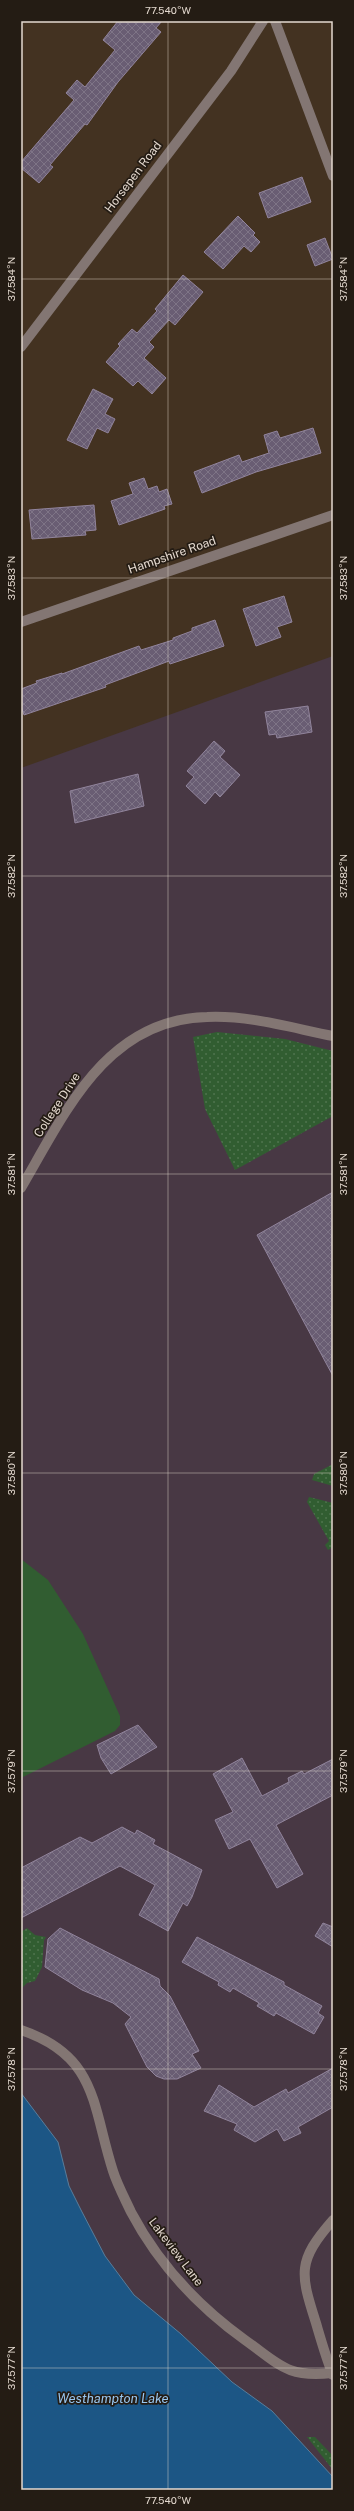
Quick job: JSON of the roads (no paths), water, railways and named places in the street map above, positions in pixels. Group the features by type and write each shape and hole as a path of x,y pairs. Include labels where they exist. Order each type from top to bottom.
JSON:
{"street":[{"name":"Horsepen Road","path":"21,347 231,71 263,21"},
{"path":"274,21 333,176"},
{"name":"Hampshire Road","path":"21,622 333,515"},
{"name":"College Drive","path":"21,1188 83,1086 112,1055 148,1030 180,1020 220,1017 333,1036"},
{"name":"Lakeview Lane","path":"21,2030 48,2041 62,2051 81,2072 98,2112 113,2171 132,2212 151,2245 180,2283 235,2332 284,2368 301,2374 332,2374"},
{"path":"332,2374 303,2283 307,2256 313,2244 333,2220"}],"water":[{"name":"Westhampton Lake","path":"21,2093 58,2142 69,2186 105,2256 134,2295 181,2334 232,2382 272,2411 333,2477 333,2490 21,2490"}]}
